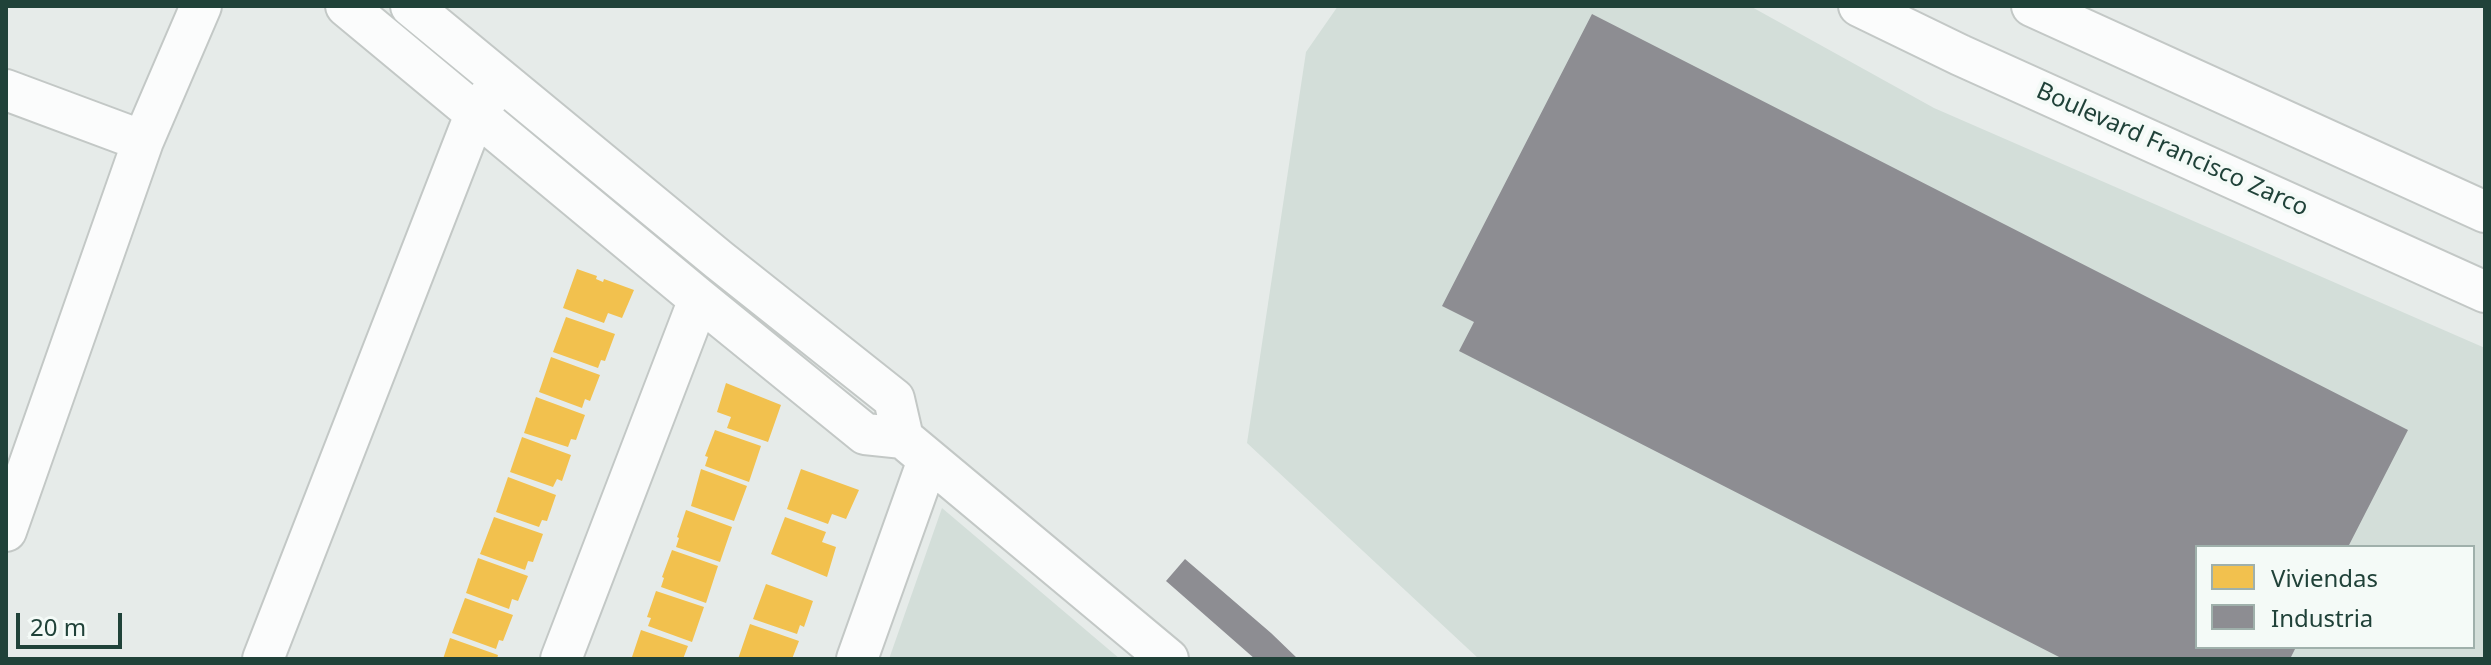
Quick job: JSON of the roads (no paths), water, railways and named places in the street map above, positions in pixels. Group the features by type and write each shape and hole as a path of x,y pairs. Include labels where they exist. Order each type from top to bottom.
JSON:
{"street":[{"path":"6,531 143,141 201,6"},
{"path":"346,6 865,434 916,449 1168,659"},
{"path":"411,6 707,250 894,399 916,449 857,659"},
{"name":"Boulevard Francisco Zarco","path":"1859,6 2485,292"},
{"path":"2032,6 2485,212"},
{"path":"263,659 476,112 502,81"},
{"path":"6,90 143,141"},
{"path":"561,659 699,299"}]}
